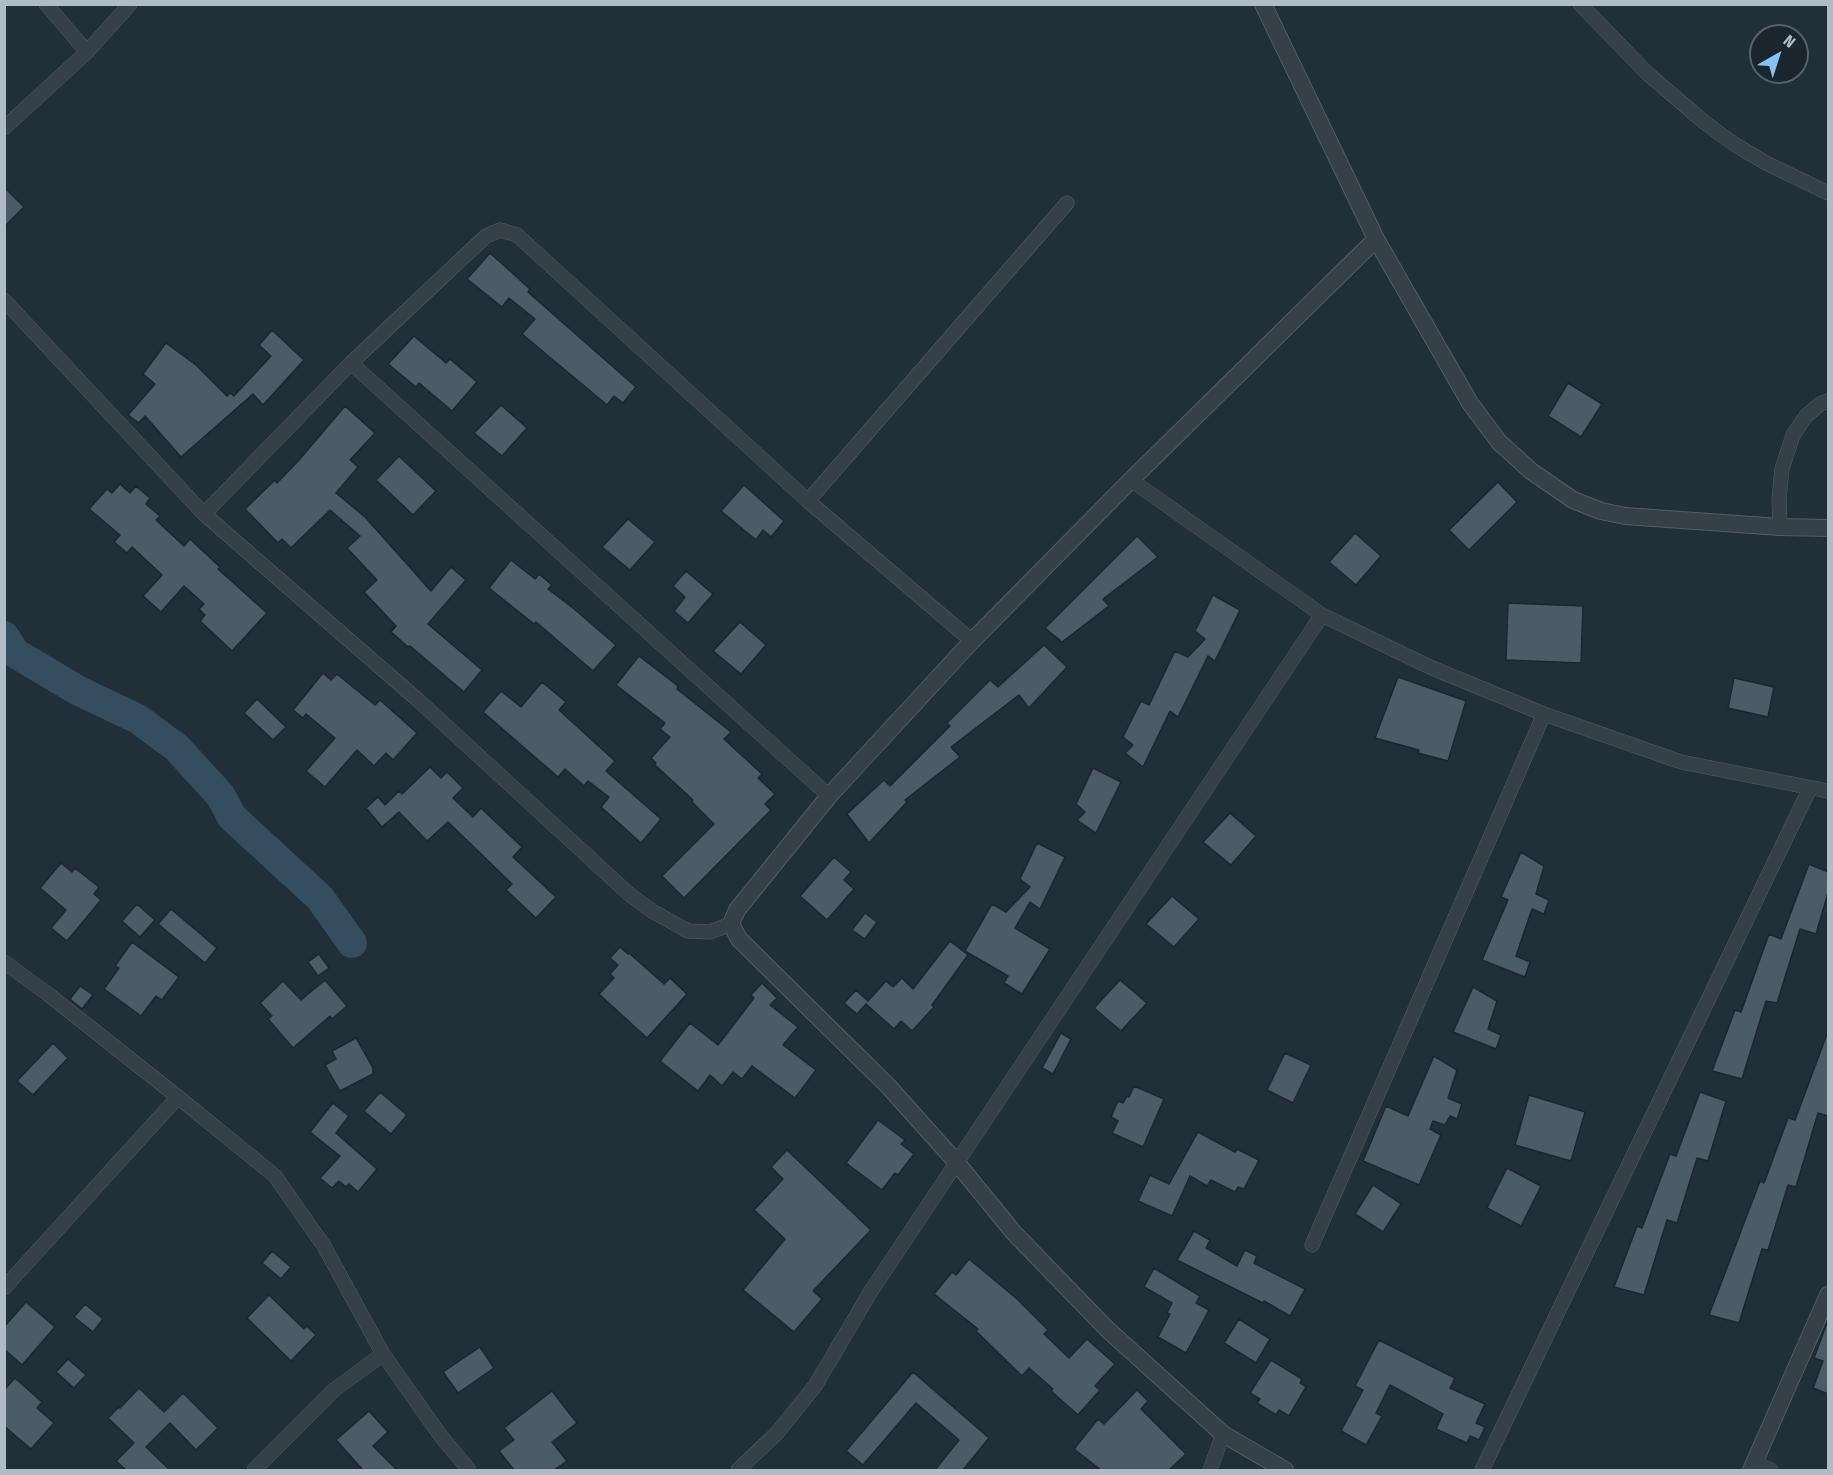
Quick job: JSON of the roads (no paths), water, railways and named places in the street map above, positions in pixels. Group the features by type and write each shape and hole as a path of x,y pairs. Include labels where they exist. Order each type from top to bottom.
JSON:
{"street":[{"path":"46,4 87,52"},
{"path":"4,128 87,52 130,4"},
{"path":"1263,4 1376,239 1470,403 1499,442 1531,471 1573,500 1601,511 1625,516 1828,528"},
{"path":"1580,4 1648,74 1704,122 1742,149 1828,193"},
{"path":"808,501 1067,203"},
{"path":"204,514 351,363 486,236 501,230 517,236 808,501 972,641"},
{"path":"4,300 204,514 419,701 629,894 652,911 688,931 710,932 731,924 737,910 829,796 972,641 1131,480 1376,239"},
{"path":"351,363 829,796"},
{"path":"1780,526 1779,500 1782,469 1793,435 1806,416 1820,404 1828,401"},
{"path":"1131,480 1322,615 1432,668 1544,714 1681,762 1828,791"},
{"path":"738,1470 777,1433 815,1386 871,1291 1322,615"},
{"path":"1312,1245 1544,714"},
{"path":"1482,1470 1810,788"},
{"path":"731,924 739,939 889,1087 957,1162 1014,1233 1099,1321 1223,1434 1284,1470"},
{"path":"4,962 49,995 275,1176 324,1246 382,1354 440,1436 469,1470"},
{"path":"4,1288 178,1097"},
{"path":"1771,1470 1753,1467 1828,1295"},
{"path":"254,1470 334,1390 382,1354"},
{"path":"1210,1470 1223,1434"}],"waterway":[{"path":"4,636 15,653 79,691 138,719 177,748 220,795 232,817 320,898 352,943"}]}
